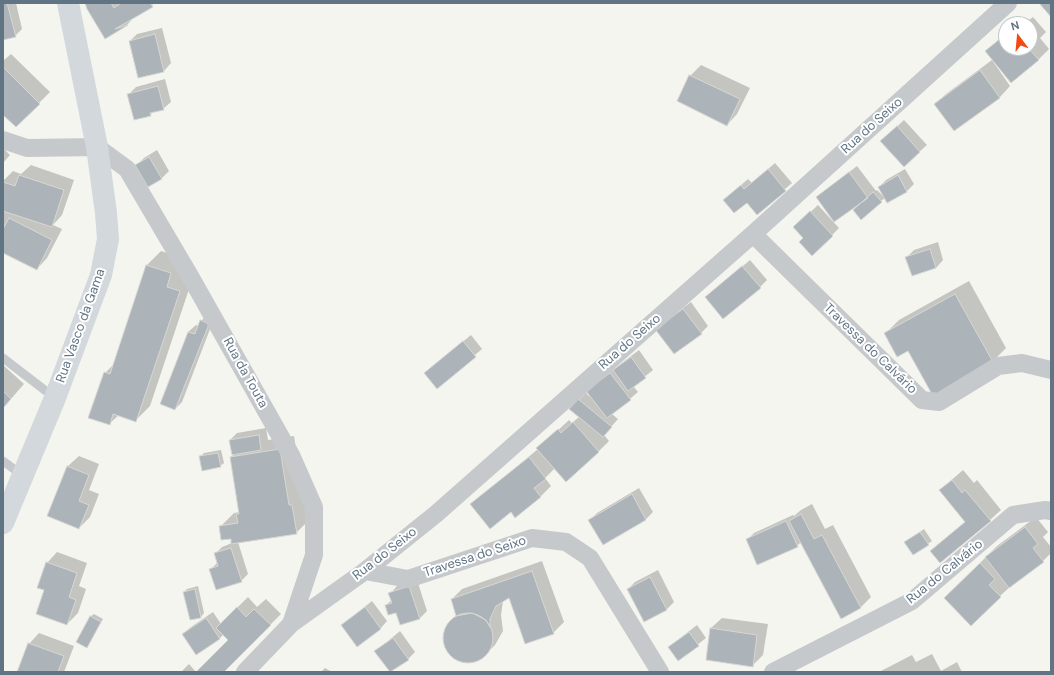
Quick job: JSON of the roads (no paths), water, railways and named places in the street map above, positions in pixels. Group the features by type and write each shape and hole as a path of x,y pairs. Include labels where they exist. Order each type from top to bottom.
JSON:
{"main road":[{"name":"Rua Vasco da Gama","path":"3,523 55,398 101,275 108,239 97,148 68,3"}],"street":[{"name":"Rua do Seixo","path":"245,672 291,624 365,570 436,514 753,234 1008,3"},
{"path":"3,140 27,148 97,148"},
{"name":"Rua da Touta","path":"97,148 126,169 229,343 292,457 314,507 314,555 291,624"},
{"name":"Travessa do Calvário","path":"753,234 922,400 939,402 998,366 1022,363 1051,370"},
{"name":"Rua do Calvário","path":"773,672 912,601 1014,514 1045,510 1051,511"},
{"name":"Travessa do Seixo","path":"365,570 408,579 532,538 566,542 590,558 660,672"}],"lane":[{"path":"3,358 55,398"},
{"path":"3,461 22,475"}]}
